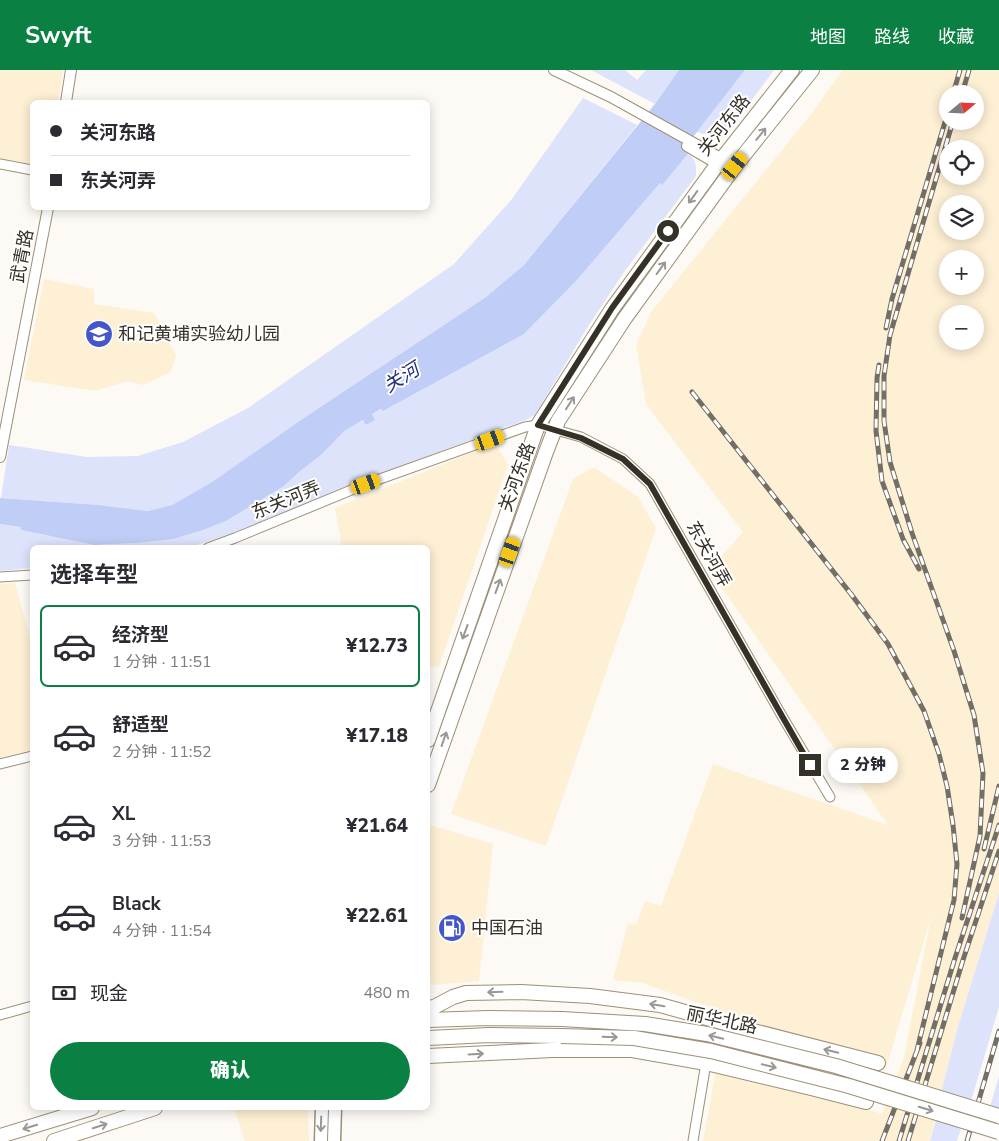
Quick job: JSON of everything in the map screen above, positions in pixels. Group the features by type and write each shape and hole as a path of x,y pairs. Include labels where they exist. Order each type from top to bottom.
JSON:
{"main road":[{"name":"关河东路","path":"430,734 538,425 612,308 720,161 792,70"},
{"name":"关河东路","path":"430,779 558,421 625,318 733,169 812,70"},
{"path":"430,1007 466,993 521,992 590,996 660,1006 878,1063"},
{"path":"430,1007 488,1018"},
{"name":"丽华北路","path":"430,1020 488,1018 562,1019 645,1024 707,1034 836,1066 999,1116"},
{"name":"丽华北路","path":"430,1038 489,1035 634,1038 710,1051 849,1086 999,1132"},
{"path":"430,1056 552,1050 632,1050 706,1062 866,1102"},
{"path":"0,1136 86,1110"},
{"path":"54,1141 149,1110"},
{"path":"321,1141 322,1110"},
{"path":"334,1141 335,1110"}],"street":[{"path":"66,100 71,70"},
{"path":"554,70 611,97 637,115 733,169"},
{"path":"0,164 30,170"},
{"name":"武青路","path":"0,457 48,210"},
{"name":"东关河弄","path":"216,545 366,484 525,427 538,425 581,438 623,459 650,484 830,797"},
{"path":"0,577 30,575"},
{"path":"0,764 30,756"},
{"path":"0,1015 30,1007"},
{"path":"693,1141 706,1062"}],"shaded area":[{"path":"0,70 63,70 58,100 30,100 30,164 0,158"},
{"path":"591,70 625,70 637,80 646,70 679,70 655,104"},
{"path":"745,70 774,70 732,127 715,134 697,132"},
{"path":"843,70 999,70 999,893 957,1030 930,1141 703,1141 716,1070 809,1091 882,1114 904,1057 931,917 886,1069 642,983 613,980 628,923 636,925 645,901 661,906 713,764 888,825 709,570 743,532 646,404 636,345 651,312 808,118"},
{"path":"583,98 637,125 524,265 486,297 298,422 212,482 172,505 148,511 99,505 1,498 9,445 87,457 138,456 183,442 248,408 454,264 512,199"},
{"path":"688,154 691,156 696,166 696,176 624,272 587,328 535,415 526,420 365,479 233,533 197,545 94,545 174,539 226,521 284,486 321,455 343,431 364,420 366,425 375,420 372,414 382,409 383,411 524,334 577,280 660,183 662,184"},
{"name":"和记黄埔实验幼儿园","path":"44,279 94,289 94,304 154,313 176,355 171,372 143,385 127,381 95,391 24,380"},
{"path":"495,443 508,465 439,667 430,666 430,545 342,545 335,508"},
{"path":"594,467 638,497 656,528 546,846 451,814 573,479"},
{"path":"0,524 21,527 21,530 94,545 30,545 30,568 0,571"},
{"path":"15,583 30,637 30,750 0,758 0,584"},
{"path":"430,825 493,844 479,981 434,985 430,983"},
{"path":"999,893 999,1007 971,1101 941,1093 957,1030"},
{"path":"999,1076 999,1110 990,1107"},
{"path":"235,1110 308,1110 309,1141 245,1141"},
{"path":"936,1120 961,1128 957,1141 930,1141"}],"water":[{"name":"关河","path":"679,70 745,70 683,150 688,154 662,185 660,183 577,280 524,334 383,411 381,409 372,414 375,420 366,425 363,420 344,431 321,455 284,486 226,521 203,530 174,539 94,545 21,530 21,527 0,524 0,498 99,505 148,511 172,505 212,482 298,422 486,297 524,265 655,104"}],"railway":[{"path":"956,85 960,70"},
{"path":"965,85 969,70"},
{"path":"886,328 892,299 943,130"},
{"path":"950,130 890,335 884,376 884,421 890,462 974,715 983,773 980,836 962,918"},
{"path":"879,365 876,431 882,481 903,539 919,569"},
{"path":"692,392 888,644 924,711 939,754 947,786 957,864 954,900 917,1050"},
{"path":"984,849 999,786"},
{"path":"899,1141 955,958 999,825"},
{"path":"908,1141 963,960 999,851"},
{"path":"967,1141 999,1031"},
{"path":"882,1141 920,1043"}],"place":[{"name":"和记黄埔实验幼儿园","path":"99,334"},
{"name":"中国石油","path":"452,928"}],"route":[{"path":"668,231 612,308 538,425 581,438 623,459 650,484 810,765"}]}
